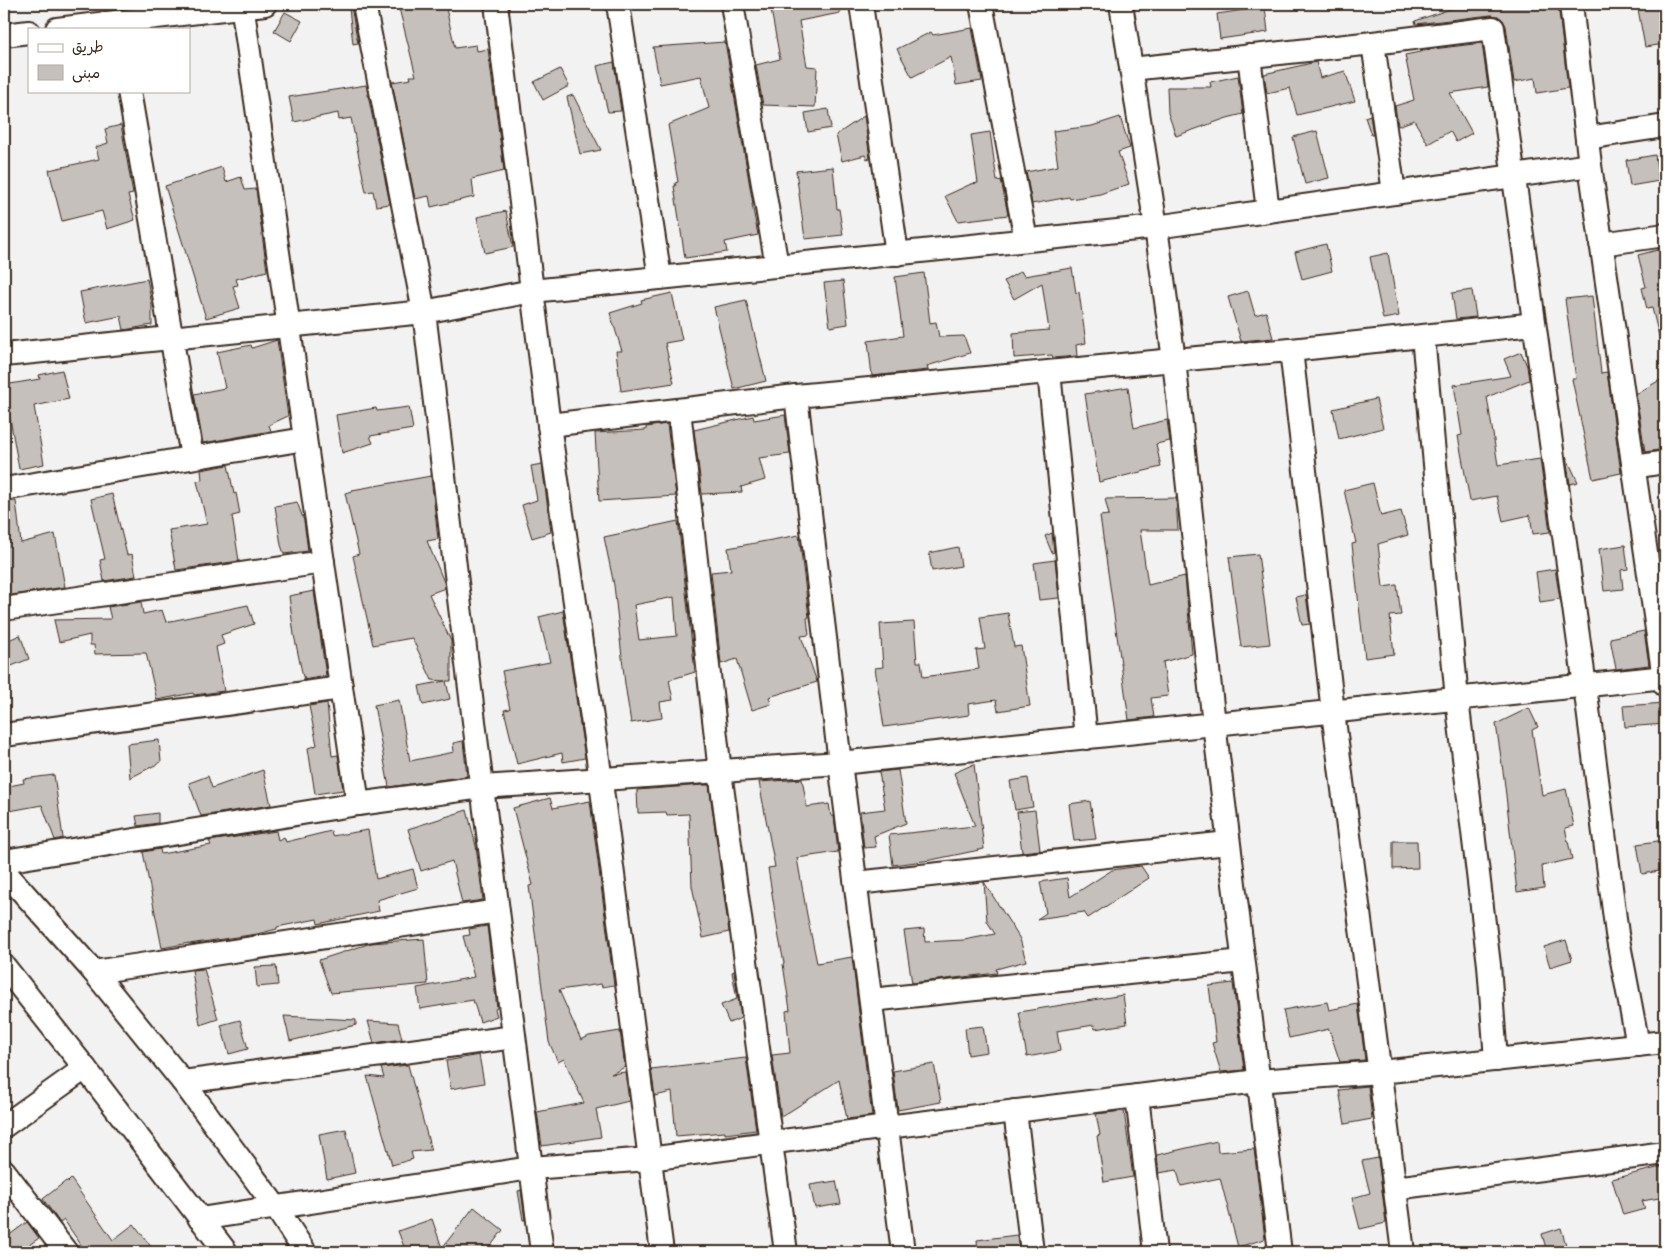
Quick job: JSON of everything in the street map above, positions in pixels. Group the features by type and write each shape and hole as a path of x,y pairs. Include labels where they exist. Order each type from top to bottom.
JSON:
{"street":[{"path":"62,28 116,18 265,4"},
{"path":"364,4 424,312 482,788 542,1252"},
{"path":"496,4 549,425 600,780 662,1252"},
{"path":"618,4 660,278"},
{"path":"732,4 777,266"},
{"path":"861,4 897,254"},
{"path":"981,4 1026,240"},
{"path":"1120,4 1156,227 1174,360 1228,843 1280,1252"},
{"path":"4,861 358,804 482,788 840,763 1585,686 1665,680 1590,165 1571,4"},
{"path":"242,5 358,804"},
{"path":"1131,69 1374,43 1493,28 1585,686 1617,934 1638,1045"},
{"path":"4,35 28,32"},
{"path":"1374,43 1394,193"},
{"path":"1249,56 1268,211"},
{"path":"129,92 192,457"},
{"path":"1587,138 1665,126"},
{"path":"4,354 424,312 532,291 1156,227 1590,165"},
{"path":"1602,244 1665,235"},
{"path":"549,425 796,396 1291,350 1534,324"},
{"path":"1423,336 1457,699 1489,965 1496,1060"},
{"path":"1291,350 1332,712 1403,1252"},
{"path":"1049,372 1086,738"},
{"path":"796,396 840,763 903,1252"},
{"path":"679,410 720,772 786,1252"},
{"path":"4,489 306,439"},
{"path":"1634,467 1665,462"},
{"path":"4,609 323,562"},
{"path":"4,736 341,688"},
{"path":"856,882 1228,843"},
{"path":"4,871 94,972 183,1082 276,1206 305,1252"},
{"path":"94,972 498,911"},
{"path":"871,1000 1243,961"},
{"path":"4,966 226,1252"},
{"path":"183,1082 514,1037"},
{"path":"200,1219 530,1168 650,1159 887,1127 1258,1081 1380,1072 1665,1042"},
{"path":"4,1126 85,1068"},
{"path":"1137,1096 1156,1252"},
{"path":"1015,1111 1032,1252"},
{"path":"1395,1188 1665,1152"},
{"path":"4,1171 66,1252"}],"building":[{"path":"398,4 445,4 455,48 476,45 477,51 488,49 504,171 472,179 474,197 431,207 429,196 415,199 392,82 411,79 410,76 416,76"},
{"path":"770,4 840,4 840,13 799,21 807,66 817,67 815,107 763,105 756,65 780,59"},
{"path":"1465,4 1558,4 1568,88 1537,93 1535,78 1514,82 1506,26 1498,16 1491,15 1416,24 1415,21"},
{"path":"1660,4 1665,44 1645,47 1638,9"},
{"path":"351,7 358,43 353,44 349,8"},
{"path":"1265,7 1268,32 1220,39 1217,14"},
{"path":"285,12 302,21 291,41 274,31"},
{"path":"972,28 982,81 956,85 951,57 912,77 897,49 931,32 933,35"},
{"path":"725,42 758,235 725,242 727,252 685,258 674,186 678,182 668,125 709,108 701,76 660,84 653,47"},
{"path":"1482,43 1488,87 1450,93 1472,133 1456,142 1450,131 1428,144 1414,120 1398,126 1395,106 1414,100 1405,55 1425,50"},
{"path":"614,62 621,111 608,112 597,66"},
{"path":"1316,62 1320,78 1345,71 1355,101 1297,115 1290,88 1267,93 1264,74"},
{"path":"560,69 569,86 543,100 534,82"},
{"path":"1238,76 1243,114 1176,136 1168,113 1167,87 1211,87 1210,82"},
{"path":"366,85 390,204 376,206 373,191 366,192 351,118 339,120 338,113 294,122 289,97"},
{"path":"573,95 601,150 580,154 567,97"},
{"path":"828,109 831,128 808,132 805,113"},
{"path":"1370,115 1373,135 1371,135 1365,117"},
{"path":"864,116 870,158 867,159 865,155 842,161 836,135"},
{"path":"1120,117 1130,148 1118,152 1129,184 1100,194 1070,199 1069,197 1032,204 1026,172 1058,166 1053,131 1092,126"},
{"path":"121,125 133,194 128,195 135,220 107,229 102,211 62,221 49,170 99,159 96,147 108,143 105,129"},
{"path":"1317,131 1329,178 1305,184 1293,137"},
{"path":"990,132 997,181 1001,180 1008,215 958,221 945,196 971,184 978,183 971,135"},
{"path":"1655,155 1659,181 1630,186 1626,160"},
{"path":"222,167 226,182 241,177 245,190 256,189 267,271 236,279 238,285 233,286 240,308 206,318 165,186"},
{"path":"833,167 837,209 839,209 843,235 805,239 796,171"},
{"path":"506,211 513,247 485,253 477,217"},
{"path":"1326,244 1332,271 1302,279 1295,252"},
{"path":"1665,248 1665,335 1659,336 1652,308 1647,309 1642,288 1646,287 1638,255"},
{"path":"1388,253 1399,316 1383,319 1370,257"},
{"path":"1072,268 1076,293 1079,292 1086,343 1076,345 1077,356 1053,358 1052,355 1014,358 1013,333 1049,330 1042,283 1014,299 1004,281 1021,271 1024,276"},
{"path":"924,273 930,323 936,322 939,337 964,336 970,353 927,366 928,370 872,376 868,341 903,336 895,277"},
{"path":"147,279 152,305 152,325 124,330 121,316 86,323 80,292"},
{"path":"843,281 848,324 830,327 824,283"},
{"path":"1472,290 1476,317 1456,319 1452,293"},
{"path":"1248,291 1255,315 1266,312 1273,338 1241,341 1228,297"},
{"path":"672,293 682,340 665,343 674,383 621,391 616,351 622,351 610,313 642,303 641,300"},
{"path":"1592,296 1601,373 1607,372 1621,473 1593,479 1572,379 1576,379 1565,299"},
{"path":"746,300 766,381 734,389 714,307"},
{"path":"277,340 288,416 269,425 271,431 203,443 194,394 225,388 217,352 251,345 252,348"},
{"path":"1521,352 1527,366 1529,380 1487,397 1498,465 1540,459 1550,532 1533,534 1530,515 1503,521 1497,496 1470,501 1458,436 1462,435 1454,385 1511,376 1504,359"},
{"path":"62,370 69,399 34,406 44,464 19,469 4,385 40,379 39,375"},
{"path":"1665,377 1665,449 1645,452 1636,394"},
{"path":"1128,387 1134,428 1167,420 1170,441 1156,444 1161,467 1099,482 1085,394"},
{"path":"1376,399 1383,428 1339,439 1333,409"},
{"path":"409,407 413,429 370,436 373,443 342,453 336,415 376,408 377,411"},
{"path":"785,415 790,454 759,458 765,480 741,487 742,492 702,494 694,430 753,416 754,420"},
{"path":"667,424 676,496 599,501 595,433 646,430 646,427"},
{"path":"1566,456 1578,482 1570,484"},
{"path":"542,464 551,532 532,538 522,505 537,500 531,466"},
{"path":"228,465 240,514 232,516 239,561 176,570 169,530 207,524 197,481 202,480 201,470"},
{"path":"431,476 438,539 427,541 445,588 429,594 451,641 451,681 446,681 450,699 423,705 419,686 445,681 432,680 412,638 373,645 353,556 359,554 345,493 352,490"},
{"path":"1373,483 1381,516 1401,511 1408,535 1378,544 1383,587 1397,585 1401,615 1390,616 1394,654 1365,658 1352,544 1356,543 1344,490"},
{"path":"112,494 127,555 132,554 136,576 104,581 100,560 105,559 91,499"},
{"path":"1176,498 1178,530 1140,530 1148,585 1185,576 1192,654 1163,662 1168,696 1151,698 1154,717 1129,720 1100,516 1109,515 1105,499"},
{"path":"16,501 21,543 55,534 65,587 4,596 4,502"},
{"path":"297,502 304,521 308,551 284,554 275,506"},
{"path":"678,521 695,672 669,680 673,700 660,702 662,718 631,723 614,585 604,537","holes":["674,597 677,636 639,640 634,605"]},
{"path":"1052,533 1054,552 1052,553 1045,536"},
{"path":"799,535 809,617 807,618 809,635 801,636 817,682 769,697 771,704 752,710 737,659 721,664 711,572 731,570 728,548"},
{"path":"1625,545 1628,569 1621,570 1623,589 1604,591 1599,549"},
{"path":"958,547 961,566 932,571 929,553"},
{"path":"1258,554 1270,644 1241,647 1229,557"},
{"path":"1055,560 1059,598 1039,600 1034,563"},
{"path":"1555,569 1560,599 1540,602 1536,572"},
{"path":"314,591 326,676 303,680 305,677 303,677 294,635 289,596"},
{"path":"1306,595 1310,624 1302,625 1296,597"},
{"path":"141,602 143,614 162,610 166,622 248,605 254,624 221,635 224,644 216,647 224,691 194,695 193,693 157,700 146,653 95,654 94,645 90,645 90,635 59,642 54,620 111,619 108,607"},
{"path":"563,611 585,758 563,762 562,753 517,764 504,710 510,709 502,671 550,662 539,617"},
{"path":"1008,613 1014,647 1021,646 1030,706 998,711 996,700 968,704 969,715 884,727 875,668 883,667 880,624 914,622 917,662 921,662 923,677 979,669 976,650 985,649 980,617"},
{"path":"1644,631 1649,665 1616,669 1610,638"},
{"path":"20,635 29,659 4,669 4,642"},
{"path":"399,700 410,761 454,752 453,743 463,741 467,776 389,787 374,705"},
{"path":"327,703 332,756 338,755 343,790 315,794 308,748 317,745 309,706"},
{"path":"1665,703 1665,724 1625,727 1623,706"},
{"path":"1529,708 1538,727 1532,730 1542,795 1566,789 1574,826 1565,828 1572,859 1542,866 1544,888 1517,892 1496,724"},
{"path":"159,740 161,762 130,778 127,744"},
{"path":"974,764 984,849 931,860 893,865 889,835 975,826 954,773"},
{"path":"263,770 271,805 201,816 189,783 208,776 212,788"},
{"path":"898,770 906,823 874,836 876,847 864,848 860,812 885,809 879,772"},
{"path":"54,775 63,838 55,840 42,805 4,812 4,787 24,783 23,779"},
{"path":"1028,778 1033,807 1015,810 1010,781"},
{"path":"802,779 807,807 829,804 831,816 834,816 838,852 797,858 817,963 852,957 872,1116 847,1119 839,1080 781,1117 772,1055 790,1053 786,1011 790,1010 768,868 775,867 759,782"},
{"path":"709,785 729,932 703,938 692,886 689,814 667,815 666,812 638,813 637,790"},
{"path":"550,798 553,808 590,801 614,985 602,987 601,984 559,990 581,1040 589,1036 620,1031 625,1067 611,1074 625,1072 629,1101 596,1109 601,1137 542,1146 537,1112 584,1103 564,1059 558,1062 549,1042 529,886 533,885 513,808"},
{"path":"1090,801 1096,839 1074,841 1069,804"},
{"path":"467,810 476,846 483,900 462,903 452,861 421,871 408,829"},
{"path":"1035,810 1040,850 1022,852 1017,812"},
{"path":"158,813 158,823 138,826 136,816"},
{"path":"368,830 376,879 413,869 418,888 377,900 379,911 318,924 317,919 277,927 277,929 257,934 162,948 143,852 160,849 161,854 211,845 209,841 276,831 278,840 284,837 286,842 331,831 332,836"},
{"path":"1665,840 1665,870 1642,874 1637,844"},
{"path":"1393,841 1417,841 1418,868 1393,869"},
{"path":"1141,866 1149,878 1088,918 1084,912 1037,919 1046,913 1040,882 1067,878 1070,897 1112,870"},
{"path":"984,882 1020,939 1026,961 996,969 997,973 912,983 904,931 924,929 925,942 964,940 995,934 987,921"},
{"path":"487,926 497,1016 480,1022 473,1000 420,1009 417,988 474,977 463,936 470,935 469,929"},
{"path":"424,939 428,984 331,993 319,960 371,943"},
{"path":"1566,940 1572,960 1550,967 1544,947"},
{"path":"276,966 278,985 257,987 255,967"},
{"path":"204,969 218,1019 200,1025 192,970"},
{"path":"734,971 741,1018 729,1023 721,1005 737,999 732,972"},
{"path":"1233,983 1244,1070 1221,1072 1212,1043 1216,1042 1209,986"},
{"path":"1123,995 1127,1024 1095,1029 1094,1025 1057,1031 1060,1051 1027,1057 1019,1012"},
{"path":"1327,1002 1329,1010 1358,1004 1365,1060 1340,1062 1329,1029 1289,1038 1283,1010"},
{"path":"284,1016 356,1020 356,1025 290,1041"},
{"path":"240,1020 248,1049 229,1054 221,1025"},
{"path":"368,1021 398,1023 402,1039 374,1043"},
{"path":"983,1026 987,1052 968,1055 965,1028"},
{"path":"479,1055 484,1083 451,1089 446,1061"},
{"path":"746,1058 756,1130 725,1134 725,1132 676,1136 672,1092 655,1096 651,1069"},
{"path":"934,1064 941,1102 898,1110 893,1071"},
{"path":"408,1065 431,1150 411,1152 413,1159 392,1165 367,1076 384,1078 381,1068"},
{"path":"1368,1086 1372,1119 1345,1124 1339,1090"},
{"path":"1124,1111 1133,1177 1104,1182 1097,1136 1100,1135 1096,1114"},
{"path":"346,1129 355,1173 327,1179 319,1134"},
{"path":"1217,1141 1218,1152 1254,1149 1265,1239 1238,1247 1220,1178 1181,1186 1177,1170 1159,1173 1157,1155"},
{"path":"1378,1158 1386,1223 1360,1229 1352,1198 1370,1193 1362,1161"},
{"path":"1665,1166 1665,1197 1642,1201 1645,1209 1623,1215 1612,1179"},
{"path":"71,1179 113,1240 134,1224 155,1252 86,1252 64,1220 60,1223 43,1199"},
{"path":"836,1181 841,1204 815,1208 810,1185"},
{"path":"521,1190 525,1220 523,1220 518,1191"},
{"path":"474,1207 503,1230 486,1252 406,1252 398,1231 432,1219 442,1248"},
{"path":"27,1222 39,1238 19,1252 4,1252 4,1239"},
{"path":"1561,1228 1568,1252 1547,1252 1542,1234"},
{"path":"1017,1235 1019,1252 978,1252 977,1240"}]}
